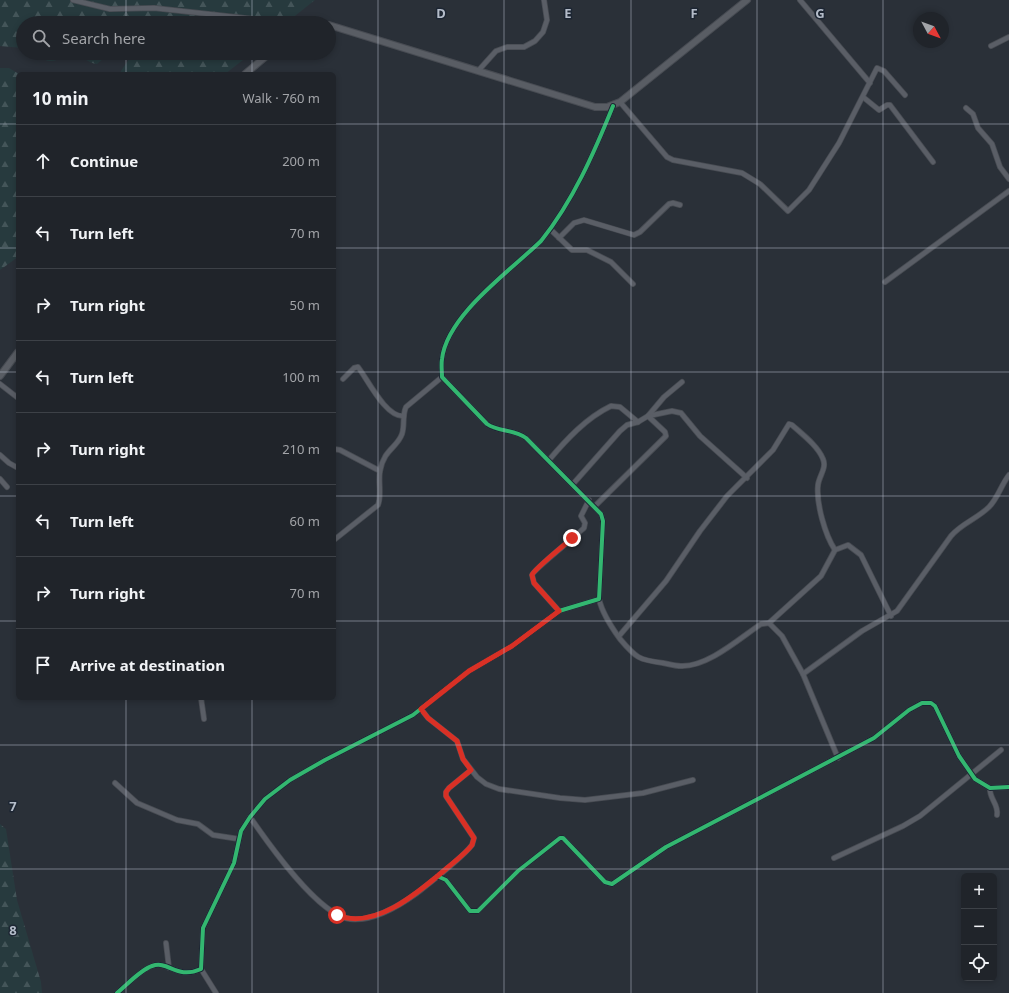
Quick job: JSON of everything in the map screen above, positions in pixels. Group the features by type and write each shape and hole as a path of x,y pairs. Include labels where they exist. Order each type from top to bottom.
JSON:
{"street":[{"path":"73,0 110,9 154,8 226,16"},
{"path":"478,71 496,51 507,47 524,47 535,40 543,32 548,20 544,0"},
{"path":"336,27 596,107 613,106 620,102 747,0"},
{"path":"800,0 870,83"},
{"path":"992,46 1009,37"},
{"path":"246,72 261,60"},
{"path":"620,102 667,157 673,160 742,174 760,184 788,211 809,190 839,143 877,69 879,68 905,95"},
{"path":"863,97 879,110 887,105 890,105 933,162"},
{"path":"613,106 592,157 550,229 541,241 461,317 450,334 442,358 442,377 487,424 494,428 522,435 549,460 595,506 601,514 603,521 599,599 602,608 619,636 639,659 681,666 695,664 712,657 761,624 769,623 821,576 834,550 848,545 858,551 891,616"},
{"path":"966,108 973,114 978,128 992,144 1000,167 1009,180"},
{"path":"885,282 1009,191"},
{"path":"559,238 574,223 584,220 634,235 640,232 669,204 673,203 680,206"},
{"path":"550,229 572,250 587,250 610,262 633,284"},
{"path":"0,376 16,355"},
{"path":"343,379 354,368 358,367 388,409 397,415 404,416"},
{"path":"336,538 378,505 380,470 384,456 402,435 405,410 410,402 442,377"},
{"path":"573,484 620,431 627,425 638,422 648,416 668,393 682,382"},
{"path":"0,384 16,396"},
{"path":"549,460 565,441 592,418 611,406 620,407 638,422"},
{"path":"648,416 672,411 681,413 700,436 748,478"},
{"path":"595,506 664,440 665,432 648,416"},
{"path":"619,636 666,581 727,496 748,478 773,450 787,426 792,425 824,460 823,470 818,483 818,496 826,532 834,550"},
{"path":"336,449 380,470"},
{"path":"0,463 1,456 16,467"},
{"path":"802,674 862,631 891,616 902,605 951,536 961,525 977,516 990,506 1009,475"},
{"path":"0,479 7,488"},
{"path":"559,611 534,583 532,575 535,569 559,551 584,528 585,523 581,516 588,500"},
{"path":"216,993 201,969 203,928 234,863 239,839 250,817 265,799 290,780 325,760 407,718 421,709 469,671 512,646 559,611 599,599"},
{"path":"769,623 782,636 802,674 838,758"},
{"path":"201,700 204,719"},
{"path":"437,876 446,880 470,911 478,911 518,871 560,838 563,838 605,882 612,884 666,847 838,758 874,738 909,710 927,702 931,703 938,711 955,750 971,774 980,783 990,788 1009,787"},
{"path":"421,709 428,718 457,741 463,759 471,770 486,784 499,789 585,800 643,793 693,780"},
{"path":"834,858 911,822 1002,750"},
{"path":"250,817 267,841 309,892 322,904 344,918 358,919 382,912 407,900 470,848 473,843 472,835 446,796 446,792 471,770"},
{"path":"115,783 137,803 177,820 198,824 213,835 239,839"},
{"path":"990,788 990,794 998,809 997,815"},
{"path":"166,943 169,968"},
{"path":"117,993 152,966 162,965 188,974 201,969"}],"green space":[{"path":"0,0 315,0 295,16 16,16 16,47 0,46"},
{"path":"86,60 102,60 97,64"},
{"path":"128,60 243,60 228,72 120,72"},
{"path":"0,68 9,68 16,72 16,258 0,270"},
{"path":"0,824 6,829 17,900 41,982 42,993 0,993"}],"cycle path":[{"path":"117,993 138,974 152,966 163,965 185,972 192,972 201,969 203,928 234,863 241,831 265,799 290,780 325,760 413,715 469,671 512,646 559,611 599,599 603,521 601,514 526,438 516,433 491,427 487,424 442,377 442,359 446,343 455,326 467,310 497,280 541,241 553,226 582,176 613,106"},
{"path":"437,876 446,880 470,911 478,911 518,871 560,838 563,838 605,882 612,884 666,847 874,738 909,710 922,703 931,703 935,706 959,756 975,779 990,788 1009,787"}],"route":[{"path":"337,915 351,919 366,918 374,916 407,900 422,889 472,845 474,838 446,796 446,792 449,788 471,770 461,755 457,741 428,718 421,709 469,671 512,646 559,611 534,583 532,575 535,569 552,557 572,538"}]}
